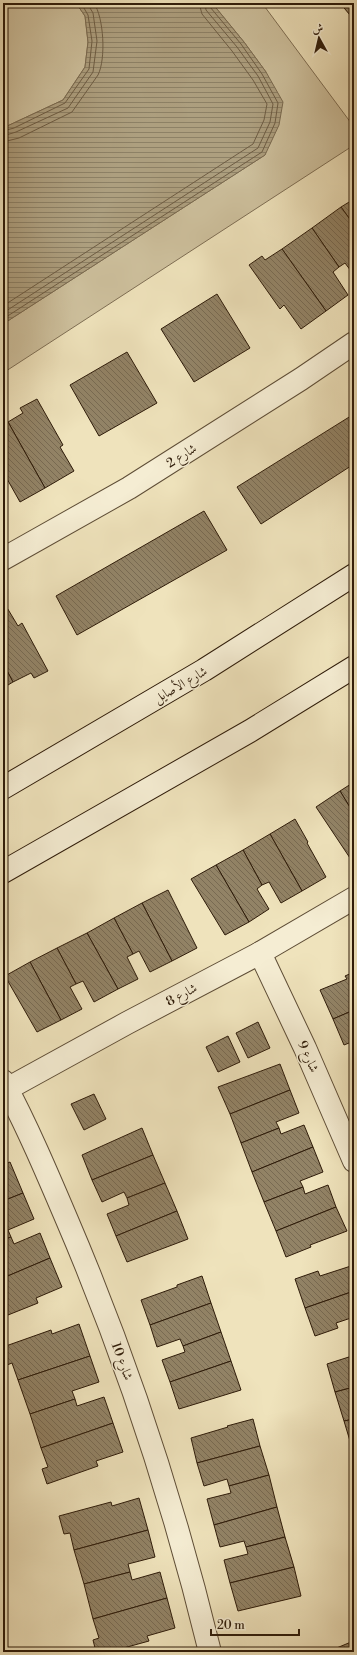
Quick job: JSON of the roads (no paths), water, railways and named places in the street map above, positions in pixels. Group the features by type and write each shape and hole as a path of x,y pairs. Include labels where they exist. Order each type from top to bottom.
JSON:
{"street":[{"name":"شارع 2","path":"3,559 129,488 301,379 354,342"},
{"name":"شارع الأصايل","path":"3,788 204,670 354,575"},
{"path":"3,872 250,731 354,667"},
{"name":"شارع 8","path":"5,1085 260,953 354,898"},
{"name":"شارع 9","path":"260,953 305,1048 354,1161"},
{"name":"شارع 10","path":"5,1085 51,1182 91,1275 127,1371 162,1475 193,1581 210,1652"}],"water":[{"path":"76,3 212,3 266,72 283,102 279,125 265,155 3,324 3,128 63,100 85,67 88,42 85,16"}]}
